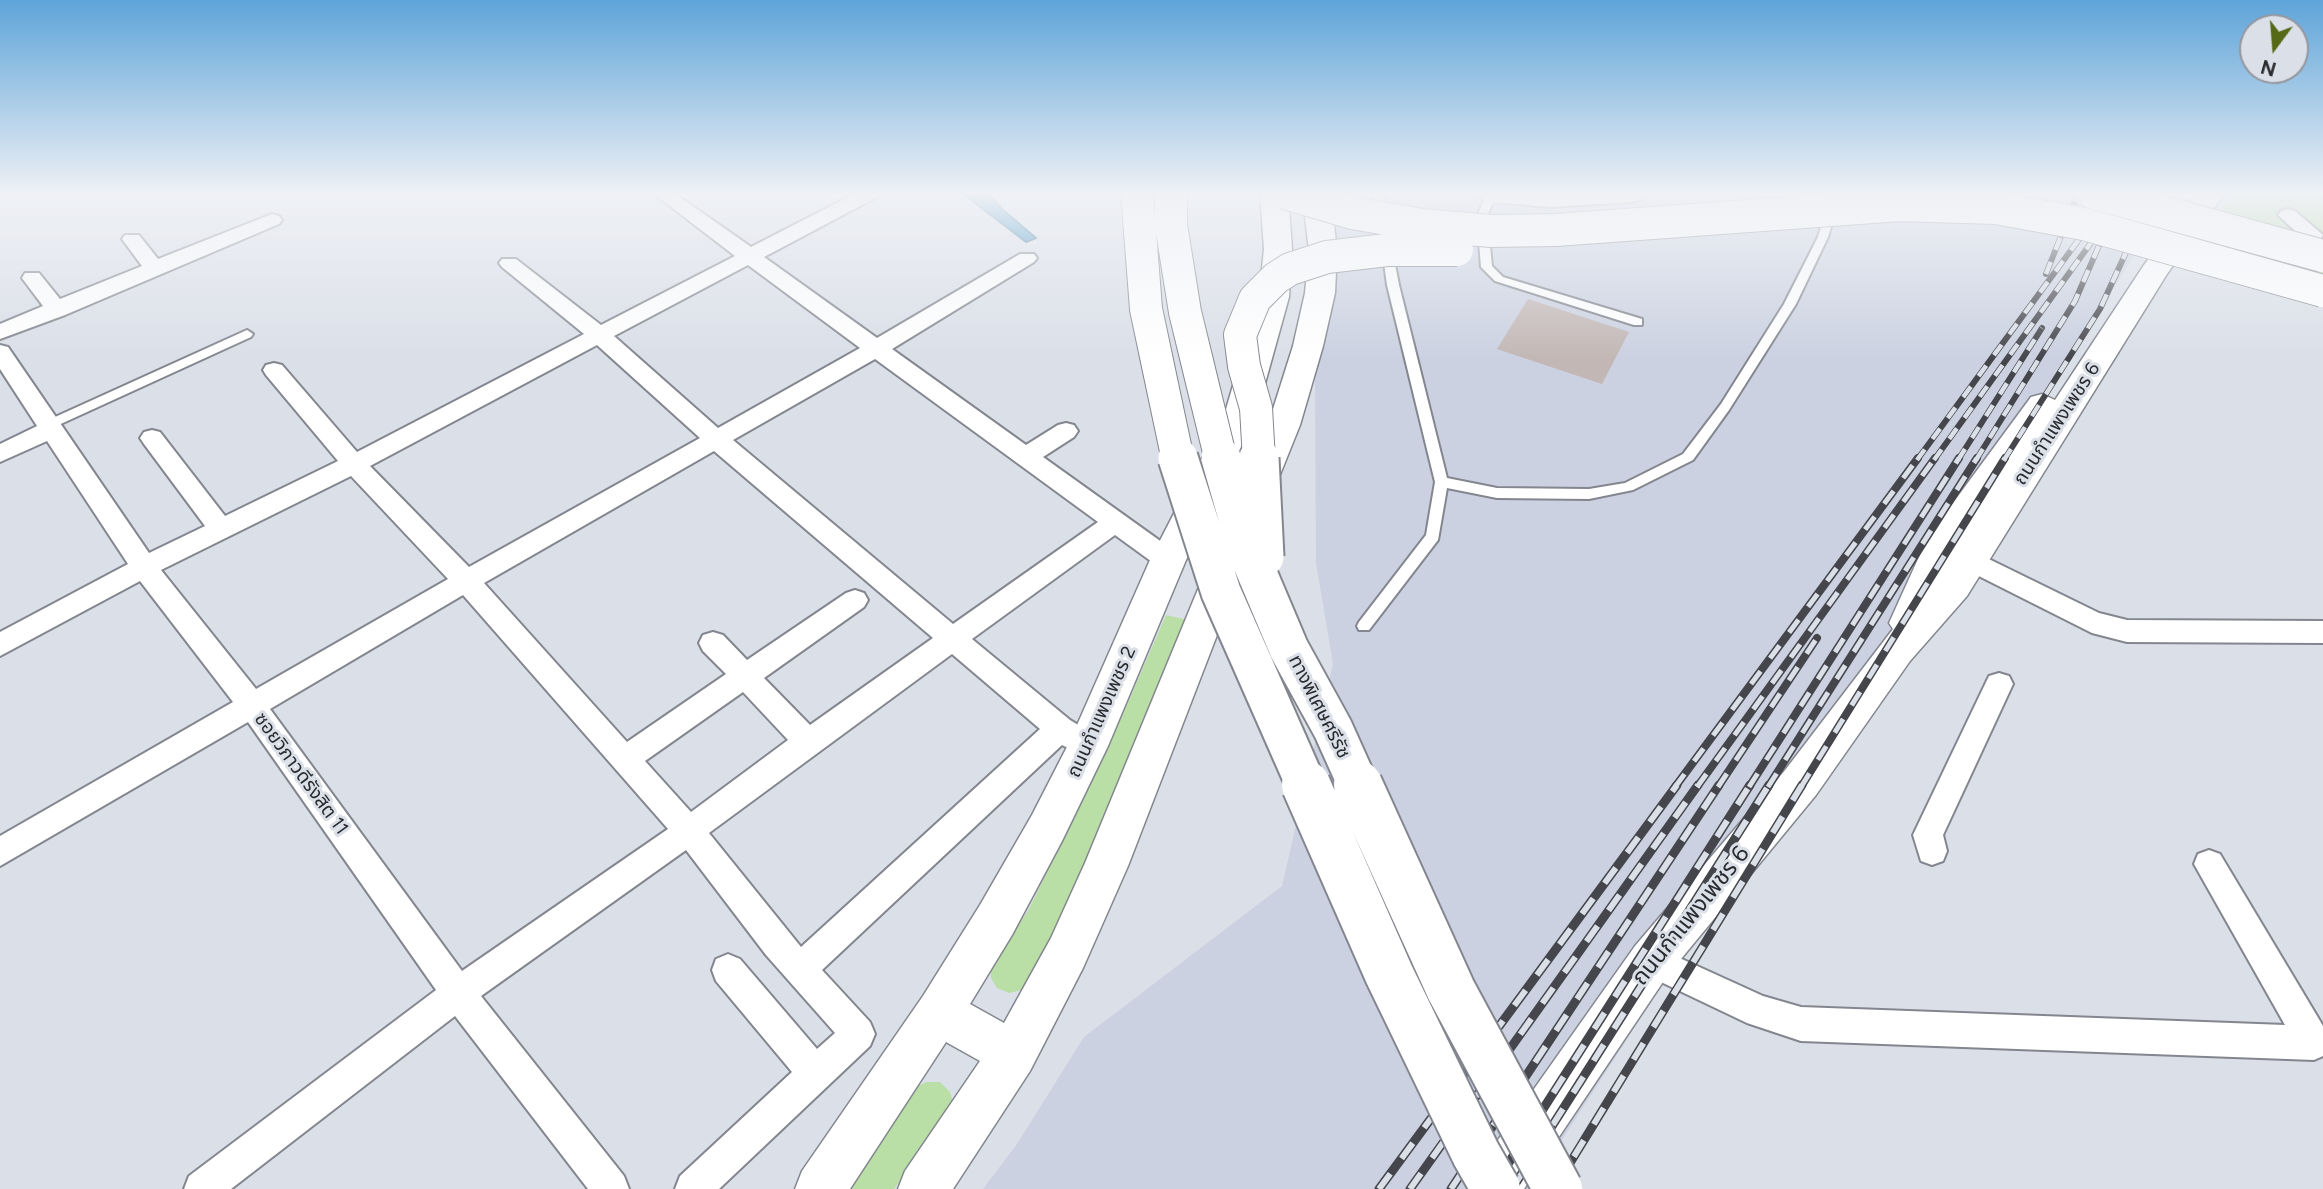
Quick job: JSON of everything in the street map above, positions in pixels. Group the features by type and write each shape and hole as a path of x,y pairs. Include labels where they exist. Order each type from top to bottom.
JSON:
{"highway":[{"path":"1142,248 1146,309 1180,467 1221,592 1388,974 1495,1189"},
{"name":"ทางพิเศษศรีรัช","path":"1175,248 1185,312 1248,552 1289,649 1333,729 1451,990 1558,1189"},
{"path":"1265,587 1256,408 1244,366 1240,335 1255,299 1276,278 1290,269 1327,257 1357,251 1486,248"},
{"path":"2171,248 2323,290"},
{"path":"2298,248 2323,256"}],"main road":[{"name":"ถนนกำแพงเพชร 2","path":"820,1189 939,1012 996,920 1047,828 1074,738 1168,560 1240,415 1274,297 1278,248"},
{"path":"923,1189 1013,1054 1067,953 1106,866 1284,425 1308,346 1320,293 1323,248"},
{"name":"ถนนกำแพงเพชร 6","path":"1495,1189 1651,961 1801,782 1897,650 1954,586 1956,553 2059,382 2147,248"},
{"name":"ถนนกำแพงเพชร 6","path":"1956,553 2170,248"},
{"path":"939,1012 1013,1054"}],"street":[{"path":"139,248 155,269"},
{"path":"0,331 204,248"},
{"path":"742,248 1168,560"},
{"path":"0,645 144,567 355,464 761,248"},
{"path":"2203,248 2242,256 2299,280 2323,307"},
{"path":"2242,256 2300,254 2305,248"},
{"path":"0,852 466,581 877,348 1027,258"},
{"path":"509,263 598,334 717,440 952,639 1074,738 800,969"},
{"path":"32,278 57,310"},
{"name":"ซอยวิภาวดีรังสิต 11","path":"2,360 144,567 251,705 458,993 611,1189"},
{"path":"274,370 355,464 466,581 689,831 800,969 858,1034 693,1189"},
{"path":"0,454 50,427"},
{"path":"1024,457 1066,431"},
{"path":"152,438 221,529"},
{"path":"202,1189 458,993 689,831 808,742 1114,523"},
{"path":"1956,553 2092,622 2127,631 2323,632"},
{"path":"625,760 855,600"},
{"path":"713,643 808,742"},
{"path":"1932,851 1928,835 1999,684"},
{"path":"1651,961 1759,1011 1801,1024 2315,1043 2209,864"},
{"path":"728,970 816,1074"}],"lane":[{"path":"1364,626 1433,536 1441,482 1393,285 1387,248"},
{"path":"1486,248 1488,267 1499,279 1638,322"},
{"path":"1441,482 1497,493 1588,494 1628,487 1688,457 1725,407 1790,304 1817,248"},
{"path":"50,427 247,334"}],"shaded area":[{"path":"1314,248 2139,248 1530,1189 983,1189 1017,1144 1084,1037 1282,886 1333,664 1316,563"}],"green space":[{"path":"2192,248 2323,248 2323,303 2183,261"},
{"path":"1166,615 1188,620 1049,948 1022,990 1009,993 997,988 991,978 991,964 1028,911 1119,723"},
{"path":"926,1082 940,1082 950,1092 954,1106 907,1172 894,1189 847,1189 911,1090"}],"building":[{"path":"1528,299 1629,332 1602,384 1497,349"}],"railway":[{"path":"2046,274 2056,248"},
{"path":"1917,460 2072,248"},
{"path":"1934,460 2087,248"},
{"path":"1976,460 2075,301 2098,248"},
{"path":"2004,460 2100,309 2128,248"},
{"path":"1958,460 2042,328"},
{"path":"1675,787 1918,458"},
{"path":"1697,787 1935,458"},
{"path":"1749,787 1959,458"},
{"path":"1768,787 1977,458"},
{"path":"1801,787 2005,458"},
{"path":"1718,787 1817,638"},
{"path":"1379,1189 1677,785"},
{"path":"1410,1189 1698,785"},
{"path":"1451,1189 1719,785"},
{"path":"1492,1189 1750,785"},
{"path":"1512,1189 1769,785"},
{"path":"1554,1189 1802,785"}]}
